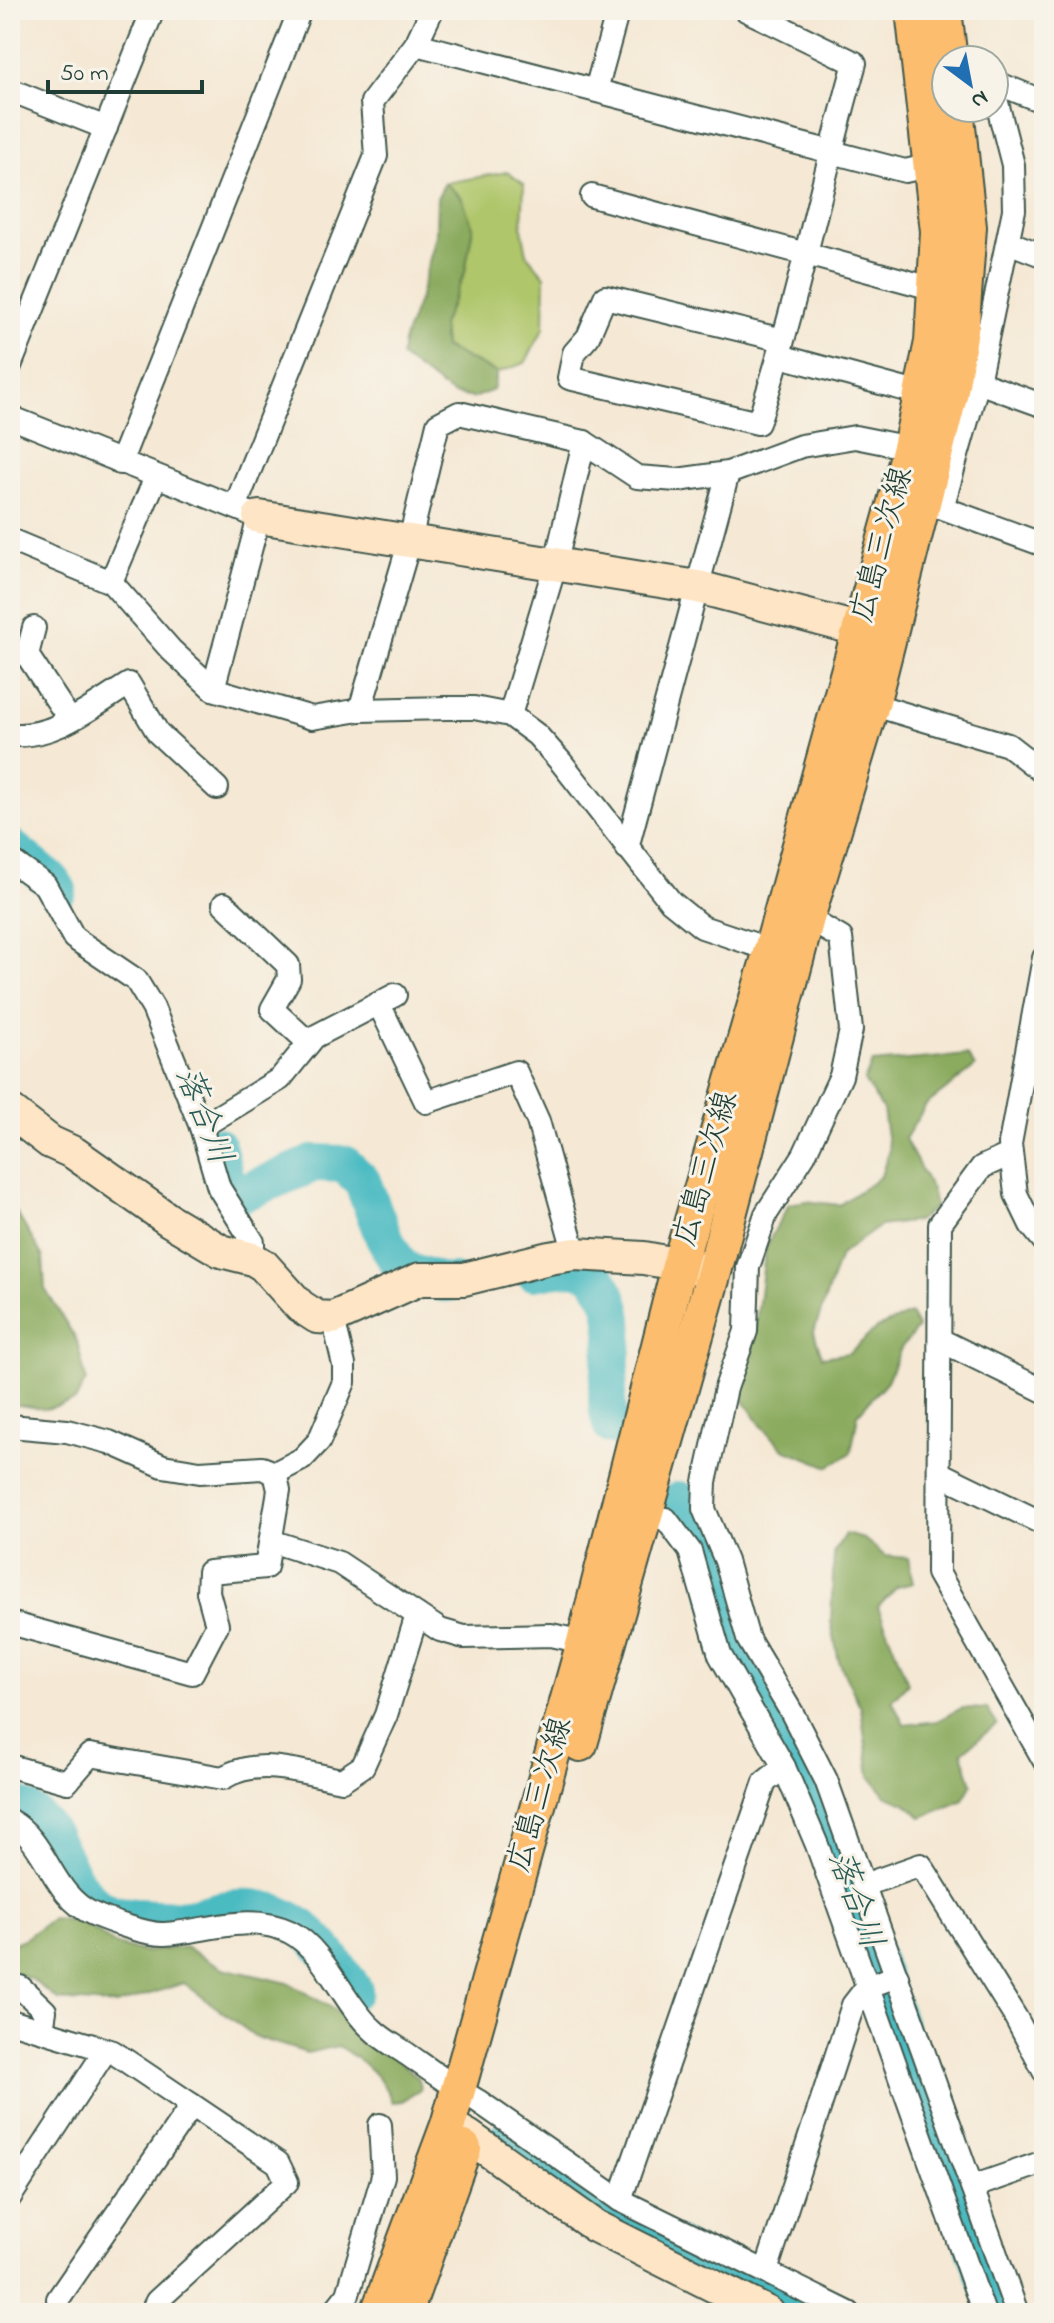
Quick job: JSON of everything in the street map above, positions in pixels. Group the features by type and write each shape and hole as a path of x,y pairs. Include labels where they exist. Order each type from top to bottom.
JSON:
{"main road":[{"name":"広島三次線","path":"913,10 930,49"},
{"name":"広島三次線","path":"941,44 944,10"},
{"name":"広島三次線","path":"468,2095 584,1642 714,1272 807,918 874,634 932,342 938,231 932,165 935,124"},
{"name":"広島三次線","path":"874,634 933,505 962,323 969,227 958,124"},
{"name":"広島三次線","path":"388,2312 458,2130 631,1514 680,1262 771,950 856,700"}],"street":[{"path":"10,366 151,10"},
{"path":"120,463 300,10"},
{"path":"213,689 247,512 376,156 372,102 416,44 432,10"},
{"path":"596,90 618,10"},
{"path":"746,10 855,63 782,348 758,423 569,378 574,353 588,337 605,297 782,348 921,394"},
{"path":"416,44 905,171 932,165"},
{"path":"1010,88 1044,102"},
{"path":"10,90 106,128"},
{"path":"1002,124 1013,165 1014,210 978,382 933,505 1044,545"},
{"path":"592,196 935,289"},
{"path":"1008,242 1044,256"},
{"path":"978,382 1044,406"},
{"path":"360,710 410,540 438,424 459,413 584,442 637,477 677,480 728,473 801,446 855,437 910,448"},
{"path":"10,417 247,512 555,566 698,587 874,634"},
{"path":"510,715 555,566 584,442"},
{"path":"627,848 728,473"},
{"path":"111,582 156,477"},
{"path":"10,540 111,582 171,650 213,689 312,718 360,710 474,708 510,715 537,735 561,762 671,902 702,927 771,950"},
{"path":"34,628 27,655 70,720"},
{"path":"10,735 26,736 59,727 129,684 158,733 217,788"},
{"path":"856,700 1008,745 1044,773"},
{"path":"10,860 45,885 74,938 136,980 153,1008 201,1127 219,1188 253,1242 253,1259"},
{"path":"224,904 288,965 289,979 272,1009 309,1043"},
{"path":"807,918 841,938 851,1030 841,1076 804,1155 766,1214 748,1267 746,1331 726,1388 705,1482 704,1509 726,1561 748,1639 792,1713 826,1780 864,1885 883,1981 984,2313"},
{"path":"1044,958 1040,1001 1010,1144 1016,1194 1031,1225 1044,1241"},
{"path":"201,1127 280,1079 314,1037 387,1000 426,1102 516,1072 538,1121 575,1254"},
{"path":"10,1111 50,1142 74,1153 169,1220 221,1251 253,1259 263,1265 300,1306 317,1317 333,1318 420,1279 464,1279 575,1254 680,1262 714,1272"},
{"path":"1011,1154 982,1167 940,1224 938,1573 1044,1760"},
{"path":"10,1426 67,1431 109,1442 163,1466 200,1472 262,1468 275,1473 302,1459 319,1441 344,1382 344,1365 333,1318"},
{"path":"940,1340 1044,1391"},
{"path":"10,1623 192,1673 217,1625 208,1592 209,1572 266,1567 279,1490 275,1473"},
{"path":"939,1473 1044,1524"},
{"path":"631,1514 666,1519 690,1551 720,1655 784,1767 817,1845 883,1981 972,2187 1017,2313"},
{"path":"271,1541 339,1563 440,1630 464,1637 551,1635 584,1642"},
{"path":"10,1766 67,1782 90,1755 223,1778 237,1769 263,1765 342,1780 363,1766 386,1715 417,1615"},
{"path":"620,2200 765,1782 784,1767"},
{"path":"10,1821 25,1829 52,1875 76,1904 93,1914 159,1934 239,1923 262,1923 291,1932 309,1948 370,2029 620,2200 849,2313"},
{"path":"864,1885 921,1865 1016,2018 1044,2071"},
{"path":"766,2271 853,2005 883,1981"},
{"path":"10,1986 20,1987 45,2011 42,2030"},
{"path":"10,2021 113,2052 278,2163 287,2182 157,2301 151,2313"},
{"path":"10,2197 106,2050"},
{"path":"58,2299 192,2105"},
{"path":"333,2313 348,2294 383,2176 380,2125"},
{"path":"458,2130 595,2226 768,2313"},
{"path":"972,2187 1044,2162"},
{"path":"348,2294 388,2312"}],"green space":[{"path":"507,172 524,184 522,228 527,255 545,276 544,328 525,363 497,373 444,347 442,325 465,272 462,198 445,183"},
{"path":"445,183 462,198 473,227 465,272 442,325 444,347 497,373 493,390 474,398 452,394 401,357 436,235 437,198"},
{"path":"967,1055 975,1067 926,1105 905,1139 931,1188 935,1207 917,1221 880,1226 840,1255 814,1332 822,1357 849,1353 877,1328 910,1314 918,1328 901,1348 887,1381 858,1414 851,1453 829,1467 784,1449 761,1425 739,1394 758,1310 766,1246 789,1204 806,1201 839,1205 881,1176 889,1150 883,1110 864,1081 872,1063"},
{"path":"10,1202 43,1257 45,1289 77,1341 86,1380 75,1401 46,1409 10,1404"},
{"path":"845,1534 864,1539 885,1556 908,1558 913,1583 897,1587 878,1607 908,1683 892,1700 904,1725 937,1721 962,1708 987,1709 997,1724 962,1752 972,1784 962,1801 922,1817 905,1803 885,1795 870,1776 861,1708 839,1662 831,1622 834,1552"},
{"path":"52,1918 81,1921 116,1945 145,1952 185,1947 223,1968 288,1983 339,2012 418,2077 420,2090 402,2101 392,2102 383,2084 370,2070 338,2046 307,2053 256,2037 184,1983 116,2005 58,2000 31,1979 10,1971 10,1945 26,1938"}],"waterway":[{"name":"落合川","path":"10,847 53,882 58,890"},
{"name":"落合川","path":"217,1146 227,1185 238,1195 315,1163 344,1164 362,1181 384,1238 401,1268 443,1283 453,1282"},
{"name":"落合川","path":"534,1272 562,1267 578,1268 592,1274 602,1285 611,1303 614,1321 607,1393 612,1426"},
{"name":"落合川","path":"680,1500 704,1537 729,1636 773,1710 809,1782 839,1855 1000,2313"},
{"path":"10,1803 40,1820 82,1891 109,1912 177,1919 236,1908 276,1913 306,1931 354,1990"},
{"path":"506,2140 607,2209 656,2237 814,2313"}]}
